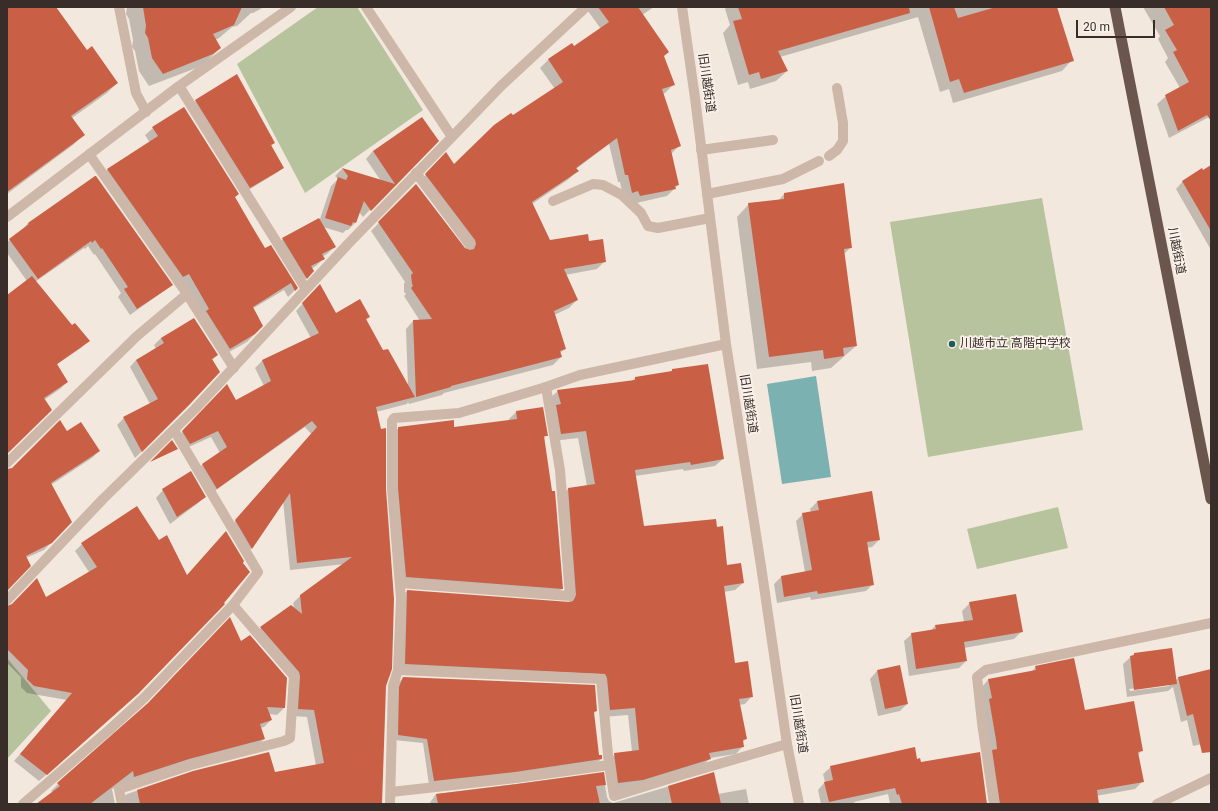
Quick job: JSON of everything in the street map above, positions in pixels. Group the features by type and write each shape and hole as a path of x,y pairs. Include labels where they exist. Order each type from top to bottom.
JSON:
{"highway":[{"name":"川越街道","path":"1115,7 1211,499"}],"street":[{"path":"119,7 136,93 146,112"},
{"path":"7,217 179,86 291,7"},
{"path":"366,7 452,137"},
{"path":"7,600 103,499 196,409 306,289 416,173 502,86 586,7"},
{"name":"旧川越街道","path":"682,7 702,150 726,344 787,744 799,804"},
{"path":"179,86 306,289"},
{"path":"829,156 837,150 843,141 843,123 837,88"},
{"path":"702,150 773,140"},
{"path":"89,154 188,294 234,368"},
{"path":"707,194 783,179 819,161"},
{"path":"416,173 470,244"},
{"path":"553,201 593,184 603,185 622,196 641,213 648,226 658,228 710,218"},
{"path":"7,463 137,336 188,294"},
{"path":"390,804 394,686 398,670 401,599 392,488 392,421 394,418 459,413 546,387 580,375 726,344"},
{"path":"400,583 570,596 560,470 546,387"},
{"path":"24,804 110,730 144,698 233,605 258,572 174,430"},
{"path":"122,804 120,789 191,765 284,741 290,738 294,676 233,605"},
{"path":"994,804 977,677 986,670 1211,623"},
{"path":"398,670 601,679 609,765 614,796 787,744"},
{"path":"391,792 516,778 609,765"},
{"path":"1157,804 1211,778"}],"green space":[{"path":"318,7 357,7 423,110 305,193 237,64"},
{"path":"1042,198 1083,430 928,457 890,222"},
{"path":"1058,507 1068,548 977,569 967,529"},
{"path":"7,658 51,711 7,759"}],"water":[{"path":"816,376 831,477 782,484 767,384"}],"building":[{"path":"7,7 56,7 87,50 92,46 118,83 71,116 85,135 7,192"},
{"path":"143,7 242,7 234,25 213,34 221,48 213,54 163,74 152,58 148,38 145,33 146,26"},
{"path":"598,7 638,7 669,52 664,56 675,85 662,89 681,146 671,150 679,185 675,186 676,189 640,196 638,191 632,193 628,175 625,175 617,138 576,168 579,171 532,202 550,240 588,234 589,241 603,239 606,262 564,269 578,300 554,311 566,349 560,351 562,357 451,386 416,397 413,320 432,319 411,288 413,286 411,275 413,273 378,222 416,184 465,248 470,250 474,249 476,244 475,240 425,174 446,152 454,164 494,125 511,113 513,115 563,82 548,59 572,43 574,46 609,22"},
{"path":"738,7 909,7 910,13 778,51 788,71 761,79 759,72 749,75 733,21 742,19"},
{"path":"929,7 954,7 958,18 996,7 1057,7 1074,61 964,93 959,79 950,82"},
{"path":"1164,7 1211,7 1211,121 1207,115 1178,131 1165,95 1189,82 1173,52 1177,50 1165,30 1174,25"},
{"path":"237,74 275,143 271,145 284,168 250,188 195,100"},
{"path":"184,107 239,194 235,197 265,248 271,245 298,288 295,291 291,283 253,307 263,326 255,334 230,349 206,311 209,309 189,274 183,277 107,169 158,136 152,127"},
{"path":"422,117 439,141 371,211 364,201 356,223 353,222 351,226 325,218 338,177 346,180 348,176 342,168 395,184 373,151"},
{"path":"1211,165 1211,231 1182,181 1202,168 1203,170"},
{"path":"95,176 173,285 137,309 124,289 128,287 95,240 92,243 91,241 38,279 9,239 29,224 28,223"},
{"path":"844,183 852,248 844,249 857,346 843,348 844,356 824,359 823,350 769,357 748,203 784,199 784,193"},
{"path":"319,218 336,247 322,254 325,259 311,266 314,271 307,279 282,238"},
{"path":"32,276 72,325 75,323 90,341 57,364 68,382 44,398 52,410 7,454 7,295"},
{"path":"320,284 336,313 360,299 370,317 366,319 383,350 388,349 415,397 376,407 381,429 386,428 386,489 394,599 392,669 386,686 382,804 140,804 137,790 193,771 269,752 275,772 324,763 314,710 298,709 299,672 260,627 291,605 302,614 300,595 352,557 297,563 290,493 252,549 235,520 317,427 312,421 217,489 202,464 227,447 218,431 190,444 182,431 227,384 236,400 271,381 262,360 319,333 302,303"},
{"path":"194,318 218,355 212,359 220,372 142,452 123,417 158,399 136,360 164,343 161,338"},
{"path":"708,364 724,459 691,465 690,462 635,470 644,526 716,519 717,527 723,526 727,565 741,563 744,583 724,586 735,663 748,661 753,697 739,699 747,739 743,740 744,747 709,753 711,759 643,780 618,783 614,753 639,750 635,708 610,710 607,678 605,674 405,664 407,590 573,601 576,595 568,488 595,484 586,431 561,434 556,405 561,404 557,390 635,380 635,377 672,371 672,369"},
{"path":"543,407 548,436 544,436 552,491 555,491 563,589 406,577 398,488 398,427 454,420 454,427 517,419 516,411"},
{"path":"60,420 67,431 81,422 100,451 51,483 72,522 52,543 26,556 31,566 7,591 7,469 12,468"},
{"path":"172,440 178,449 150,462"},
{"path":"191,471 206,497 177,517 162,489"},
{"path":"872,491 880,540 867,542 874,585 818,594 817,591 784,597 781,576 812,570 802,513 819,510 817,501"},
{"path":"137,506 159,540 167,535 187,575 226,531 244,561 243,563 250,572 224,603 225,604 139,693 47,775 20,754 72,693 34,686 27,679 28,670 7,649 7,606 12,604 37,578 46,597 97,567 81,543"},
{"path":"1016,594 1023,632 964,642 967,661 916,669 911,633 936,629 935,625 973,620 969,602"},
{"path":"230,617 241,641 250,635 287,678 285,708 267,707 272,720 260,724 265,739 189,759 134,777 133,771 90,804 36,804 60,786 57,783 148,703"},
{"path":"1172,648 1177,684 1134,690 1130,656 1134,655 1134,653"},
{"path":"1074,658 1085,710 1134,701 1143,751 1138,752 1144,782 1097,790 1099,804 1000,804 992,750 997,749 989,699 992,698 988,679 1036,670 1035,666"},
{"path":"900,665 908,704 885,709 877,670"},
{"path":"1211,669 1211,752 1202,753 1193,714 1187,716 1178,677"},
{"path":"403,677 595,685 597,711 594,712 599,755 602,755 602,759 515,772 434,781 427,739 398,735 399,687"},
{"path":"915,747 917,759 920,758 921,762 980,752 987,804 902,804 899,794 897,795 895,788 829,802 824,782 833,780 830,766"},
{"path":"604,772 606,785 596,786 600,804 438,804 436,794 517,784"},
{"path":"714,772 721,804 672,804 668,786"}],"place":[{"name":"川越市立 高階中学校","path":"952,344"}]}
